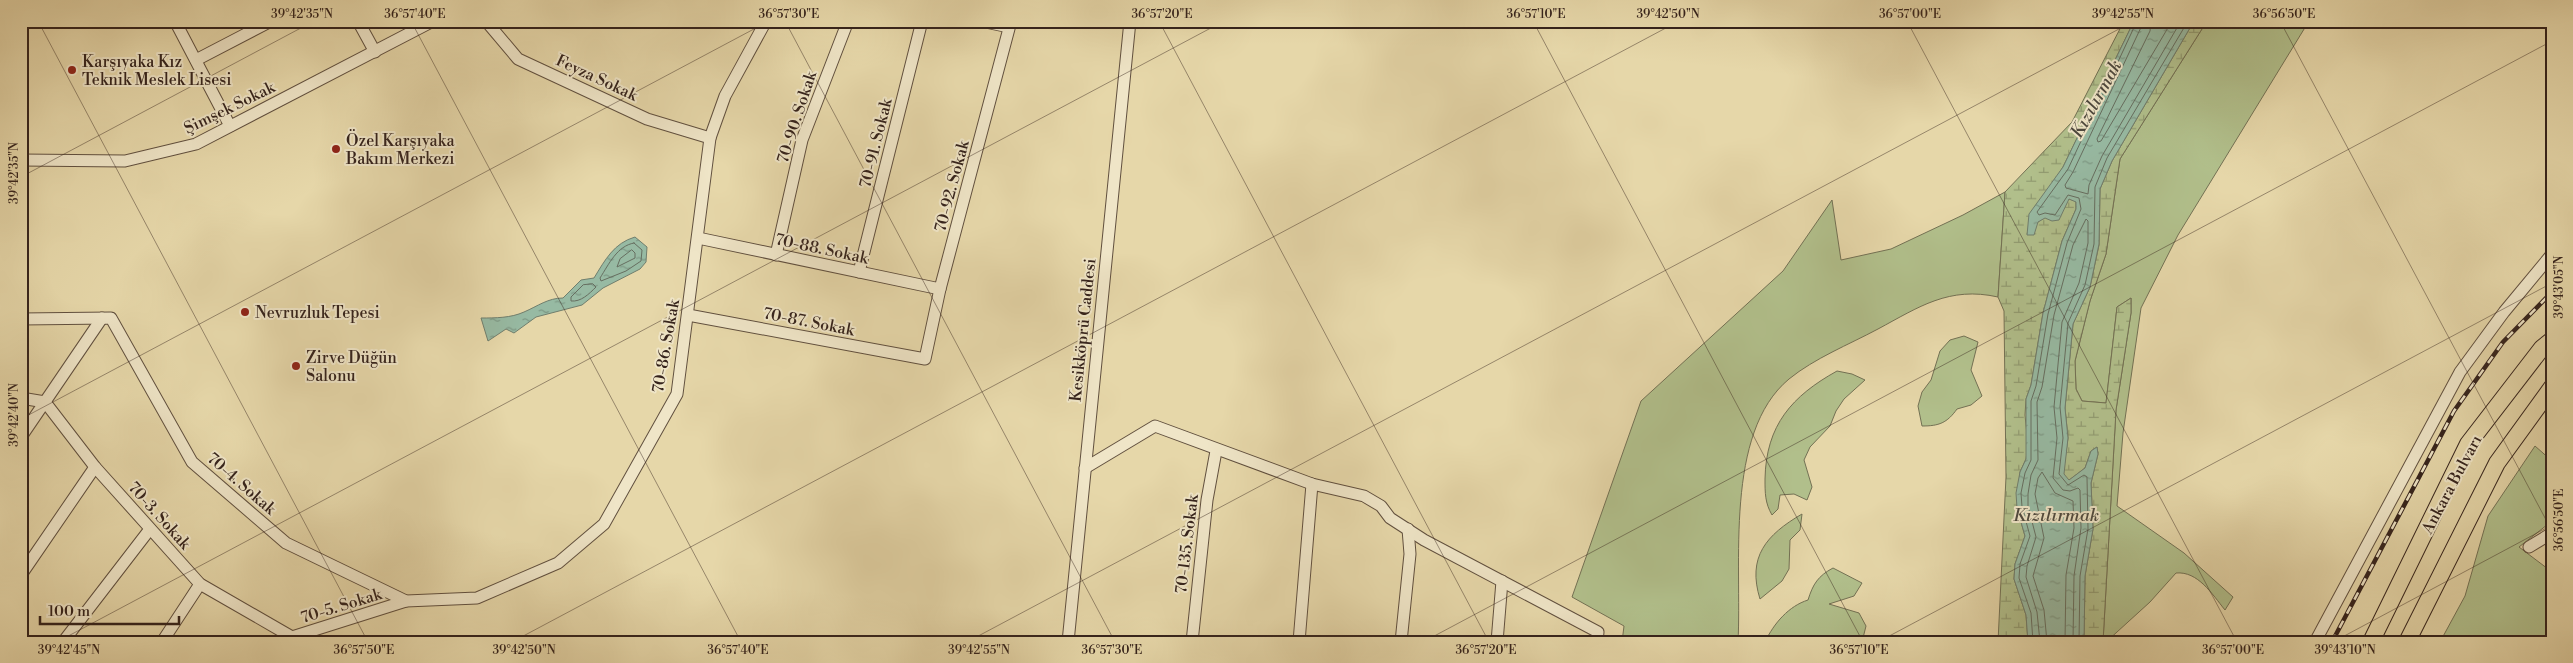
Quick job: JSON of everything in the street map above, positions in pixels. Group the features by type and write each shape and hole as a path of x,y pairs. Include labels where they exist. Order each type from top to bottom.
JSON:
{"highway":[{"name":"Ankara Bulvarı","path":"2371,642 2468,444 2542,348 2552,340"},
{"name":"Ankara Bulvarı","path":"2407,642 2497,463 2552,387"}],"street":[{"path":"175,21 230,126"},
{"path":"196,60 271,21"},
{"path":"358,21 374,52"},
{"name":"Şimşek Sokak","path":"21,160 125,161 196,144 433,21"},
{"name":"Feyza Sokak","path":"486,21 518,59 647,119 710,138"},
{"name":"70-86. Sokak","path":"477,598 558,563 604,524 676,394 710,138 725,96 766,21"},
{"name":"70-90. Sokak","path":"776,255 802,140 848,21"},
{"name":"70-91. Sokak","path":"859,272 922,21"},
{"path":"981,21 1010,24"},
{"name":"Kesikköprü Caddesi","path":"1068,642 1130,21"},
{"name":"70-92. Sokak","path":"925,359 940,289 1010,24"},
{"name":"70-88. Sokak","path":"698,238 940,289"},
{"path":"2315,642 2460,372 2504,312 2552,254"},
{"name":"70-87. Sokak","path":"688,315 925,359"},
{"path":"21,319 102,318"},
{"path":"21,437 102,318"},
{"name":"70-4. Sokak","path":"102,318 110,318 192,462 286,543 406,601 477,598"},
{"path":"21,398 45,402"},
{"name":"70-3. Sokak","path":"45,402 95,467 200,584 289,640"},
{"path":"1084,468 1155,426 1312,484 1364,496 1381,506 1390,518 1408,529 1597,637"},
{"name":"70-135. Sokak","path":"1192,642 1207,500 1216,450"},
{"path":"21,575 95,467"},
{"path":"1299,642 1312,484"},
{"path":"63,642 150,529"},
{"path":"1401,642 1410,554 1408,529"},
{"path":"2529,547 2552,533"},
{"path":"1498,642 1502,581"},
{"path":"162,642 200,584"},
{"name":"70-5. Sokak","path":"289,640 406,601"}],"green space":[{"path":"2124,21 2134,21 2063,167 2049,189 2038,222 2069,199 2076,201 2076,209 2062,241 2043,313 2031,385 2026,399 2025,415 2028,445 2026,459 2020,472 2017,508 2025,536 2015,564 2014,579 2026,615 2028,642 1998,642 2006,477 2004,311 1998,297 2005,192 2072,122"},
{"path":"2194,21 2207,21 2120,159 2106,254 2090,301 2075,361 2076,389 2082,401 2106,403 2117,307 2131,298 2131,313 2116,410 2103,642 2084,642 2085,576 2093,529 2091,483 2098,454 2097,447 2091,451 2085,468 2068,481 2063,474 2068,438 2065,408 2073,324 2090,287 2099,245 2100,189 2112,161"},
{"path":"2207,21 2309,21 2178,235 2141,308 2123,433 2117,506 2184,553 2233,597 2225,610 2210,591 2198,580 2184,573 2176,573 2150,602 2106,642 2103,642 2116,410 2131,313 2131,298 2117,307 2106,403 2082,401 2076,389 2075,361 2090,301 2106,254 2120,159"},
{"path":"2005,192 1998,297 1964,294 1949,296 1921,306 1799,371 1789,379 1768,403 1754,432 1745,466 1739,539 1738,642 1622,642 1624,626 1572,597 1641,401 1783,271 1832,200 1841,260 1891,249 1963,215"},
{"path":"1964,336 1978,342 1971,370 1982,396 1971,405 1957,409 1950,418 1942,423 1922,426 1918,406 1922,392 1931,380 1940,351 1950,340"},
{"path":"1837,371 1852,374 1865,380 1844,399 1836,411 1830,426 1810,447 1804,460 1812,487 1807,500 1794,494 1780,495 1778,509 1772,515 1766,498 1765,479 1770,443 1776,428 1784,414 1795,402 1807,391"},
{"path":"2535,446 2552,461 2552,521 2519,547 2552,572 2552,642 2440,642 2465,596 2488,516"},
{"path":"1802,514 1800,530 1790,540 1789,569 1782,581 1760,599 1756,571 1758,559 1769,539 1778,530"},
{"path":"1833,568 1862,583 1854,596 1829,604 1859,613 1866,626 1862,642 1765,642 1783,616 1795,606 1808,600 1817,581 1823,574"}],"water":[{"name":"Kızılırmak","path":"2134,21 2194,21 2112,161 2100,189 2099,244 2090,287 2073,324 2065,408 2068,438 2064,474 2069,480 2085,468 2091,451 2097,447 2098,454 2091,483 2093,529 2085,576 2084,642 2028,642 2026,615 2014,579 2015,564 2025,536 2017,508 2016,493 2020,472 2026,459 2026,399 2031,385 2043,313 2062,241 2076,209 2076,202 2069,199 2059,220 2052,221 2045,218 2038,222 2034,235 2027,235 2029,214 2063,167"},
{"path":"635,237 647,247 646,262 640,269 603,288 582,305 536,317 514,333 506,329 488,341 481,318 514,315 548,301 563,298 581,280 594,278 606,259 621,243"}],"railway":[{"path":"2332,642 2454,411 2503,342 2552,292"}],"place":[{"name":"Karşıyaka Kız Teknik Meslek Lisesi","path":"72,70"},
{"name":"Özel Karşıyaka Bakım Merkezi","path":"336,149"},
{"name":"Nevruzluk Tepesi","path":"245,312"},
{"name":"Zirve Düğün Salonu","path":"296,366"}]}
